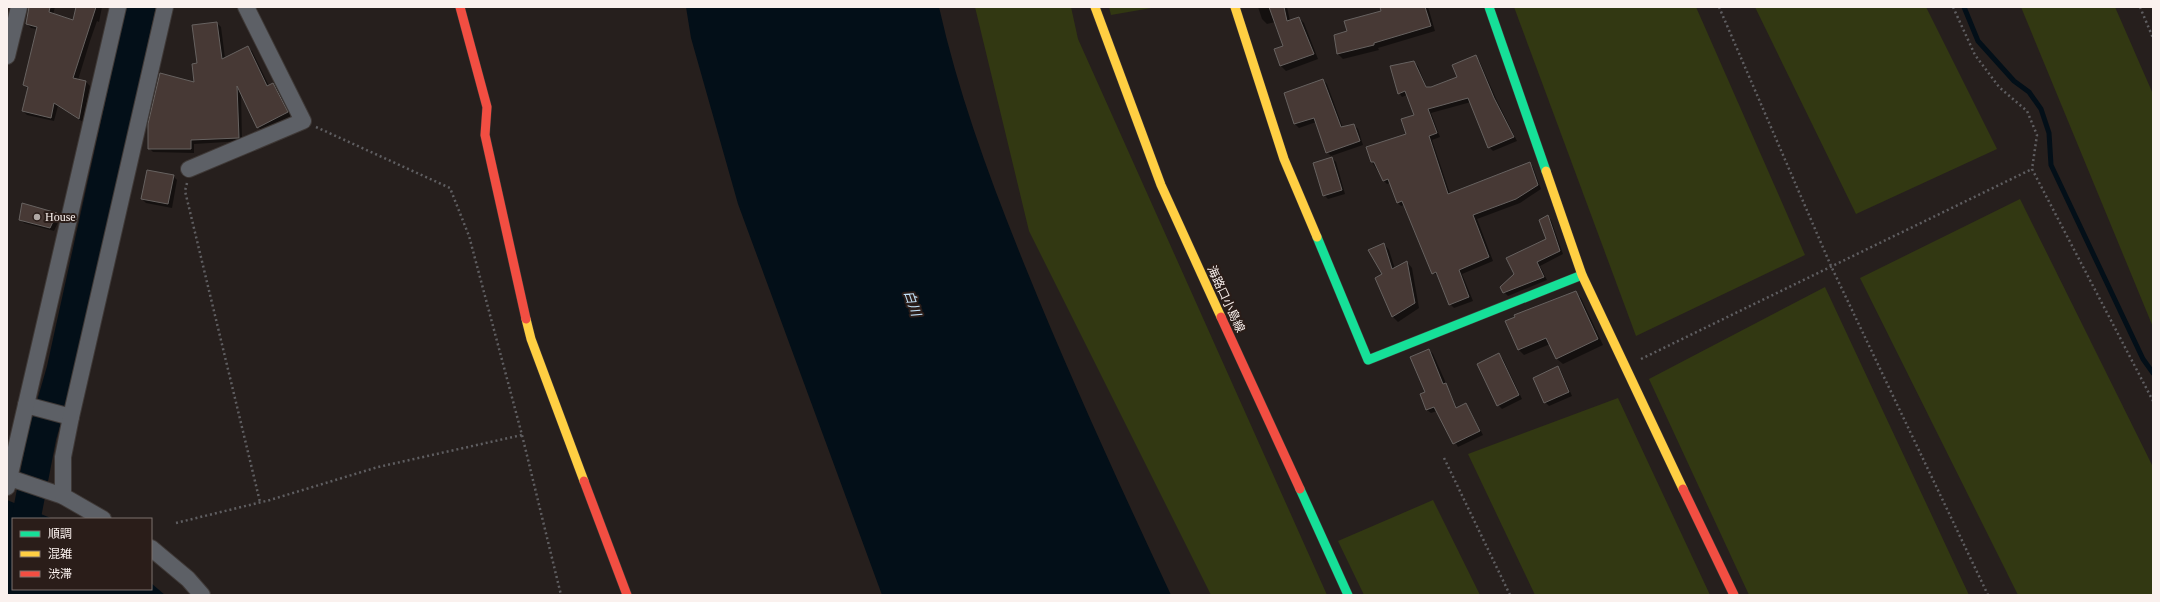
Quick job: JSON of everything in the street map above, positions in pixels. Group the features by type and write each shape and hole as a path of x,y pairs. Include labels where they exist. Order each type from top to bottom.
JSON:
{"street":[{"path":"7,56 19,7"},
{"path":"101,518 59,495 11,481 26,404 118,7"},
{"path":"59,495 63,457 71,417 165,7"},
{"path":"189,169 303,120 246,7"},
{"path":"460,7 487,107 485,135 531,340 627,595"},
{"name":"海路口小島線","path":"1095,7 1160,185 1348,595"},
{"path":"1235,7 1284,159 1368,360 1582,275"},
{"path":"1489,7 1582,275 1627,366 1734,595"},
{"path":"26,404 71,417"},
{"path":"152,549 188,579 202,595"}],"path":[{"path":"1719,7 1831,266 1988,595"},
{"path":"1953,7 1975,55 1999,87 2027,111 2037,135 2032,169 2153,401"},
{"path":"2140,7 2153,38"},
{"path":"303,120 450,188 469,236 522,435 561,595"},
{"path":"189,169 185,191 260,502"},
{"path":"1627,366 2032,169"},
{"path":"176,523 260,502 378,467 522,435"},
{"path":"1444,458 1510,595"}],"green space":[{"path":"975,7 1071,7 1078,39 1327,595 1211,595 1029,231"},
{"path":"1109,7 1157,7 1111,15"},
{"path":"1514,7 1696,7 1805,255 1636,336"},
{"path":"1755,7 1926,7 1997,149 1856,214"},
{"path":"2021,7 2115,7 2153,94 2153,327"},
{"path":"2020,199 2153,467 2153,595 2018,595 1860,278"},
{"path":"1825,287 1969,595 1749,595 1649,379"},
{"path":"1618,398 1710,595 1535,595 1468,454"},
{"path":"1433,500 1480,595 1364,595 1338,541"}],"water":[{"name":"白川","path":"686,7 939,7 966,106 988,171 1012,234 1042,308 1114,472 1171,595 882,595 738,204 691,38"},
{"path":"7,500 51,518 12,518 12,590 152,590 152,584 165,595 7,595"}],"building":[{"path":"29,7 50,7 49,12 73,20 76,7 96,7 73,78 86,81 79,119 54,103 51,118 22,111 28,87 23,85 37,27 26,24"},
{"path":"1269,7 1284,7 1287,21 1299,17 1314,54 1280,66 1274,49 1283,46"},
{"path":"1380,7 1425,7 1431,26 1374,43 1374,45 1337,54 1334,35 1347,31 1344,21 1381,11"},
{"path":"217,22 222,59 248,46 267,86 273,83 288,112 257,128 237,86 239,138 191,140 191,149 148,149 148,124 160,73 194,82 192,64 197,63 192,25"},
{"path":"1476,55 1494,98 1514,137 1488,148 1468,98 1428,109 1437,133 1429,136 1448,194 1530,162 1538,185 1516,199 1473,215 1489,257 1459,270 1469,297 1449,305 1436,272 1432,274 1402,201 1397,203 1388,179 1383,181 1374,162 1371,162 1366,147 1406,134 1401,119 1414,115 1405,91 1398,94 1390,66 1414,61 1426,87 1431,87 1457,77 1452,65"},
{"path":"1323,79 1341,127 1354,124 1360,141 1326,153 1314,118 1294,124 1284,93"},
{"path":"1332,157 1342,190 1323,196 1313,163"},
{"path":"147,170 174,175 168,204 141,199"},
{"name":"House","path":"22,203 57,213 50,228 19,220"},
{"path":"1548,215 1560,251 1537,262 1544,277 1503,293 1500,287 1514,274 1506,258 1546,239 1539,220"},
{"path":"1384,243 1392,269 1407,261 1415,303 1392,317 1375,278 1382,274 1368,250"},
{"path":"1576,291 1598,339 1556,359 1546,338 1518,350 1505,321 1515,317 1514,315"},
{"path":"1429,349 1443,384 1446,383 1456,408 1466,403 1480,431 1453,444 1434,407 1426,410 1420,394 1425,392 1410,357"},
{"path":"1499,353 1519,395 1497,406 1477,364"},
{"path":"1558,366 1569,392 1544,403 1533,378"}],"waterway":[{"path":"26,518 42,436 61,370 141,7"},
{"path":"1964,7 1978,41 2014,81 2029,92 2041,109 2049,133 2051,165 2143,359 2153,373"}],"traffic: fast":[{"path":"1489,7 1546,171"},
{"path":"1317,237 1368,360 1582,275"},
{"path":"1300,489 1348,595"}],"traffic: slow":[{"path":"1095,7 1161,185 1221,317"},
{"path":"1235,7 1284,159 1317,237"},
{"path":"1546,171 1582,275 1683,489"},
{"path":"526,319 531,339 584,481"}],"traffic: jam":[{"path":"460,7 487,107 485,135 526,319"},
{"path":"1221,317 1300,489"},
{"path":"584,481 627,595"},
{"path":"1683,489 1734,595"}],"place":[{"name":"House","path":"37,217"}]}
